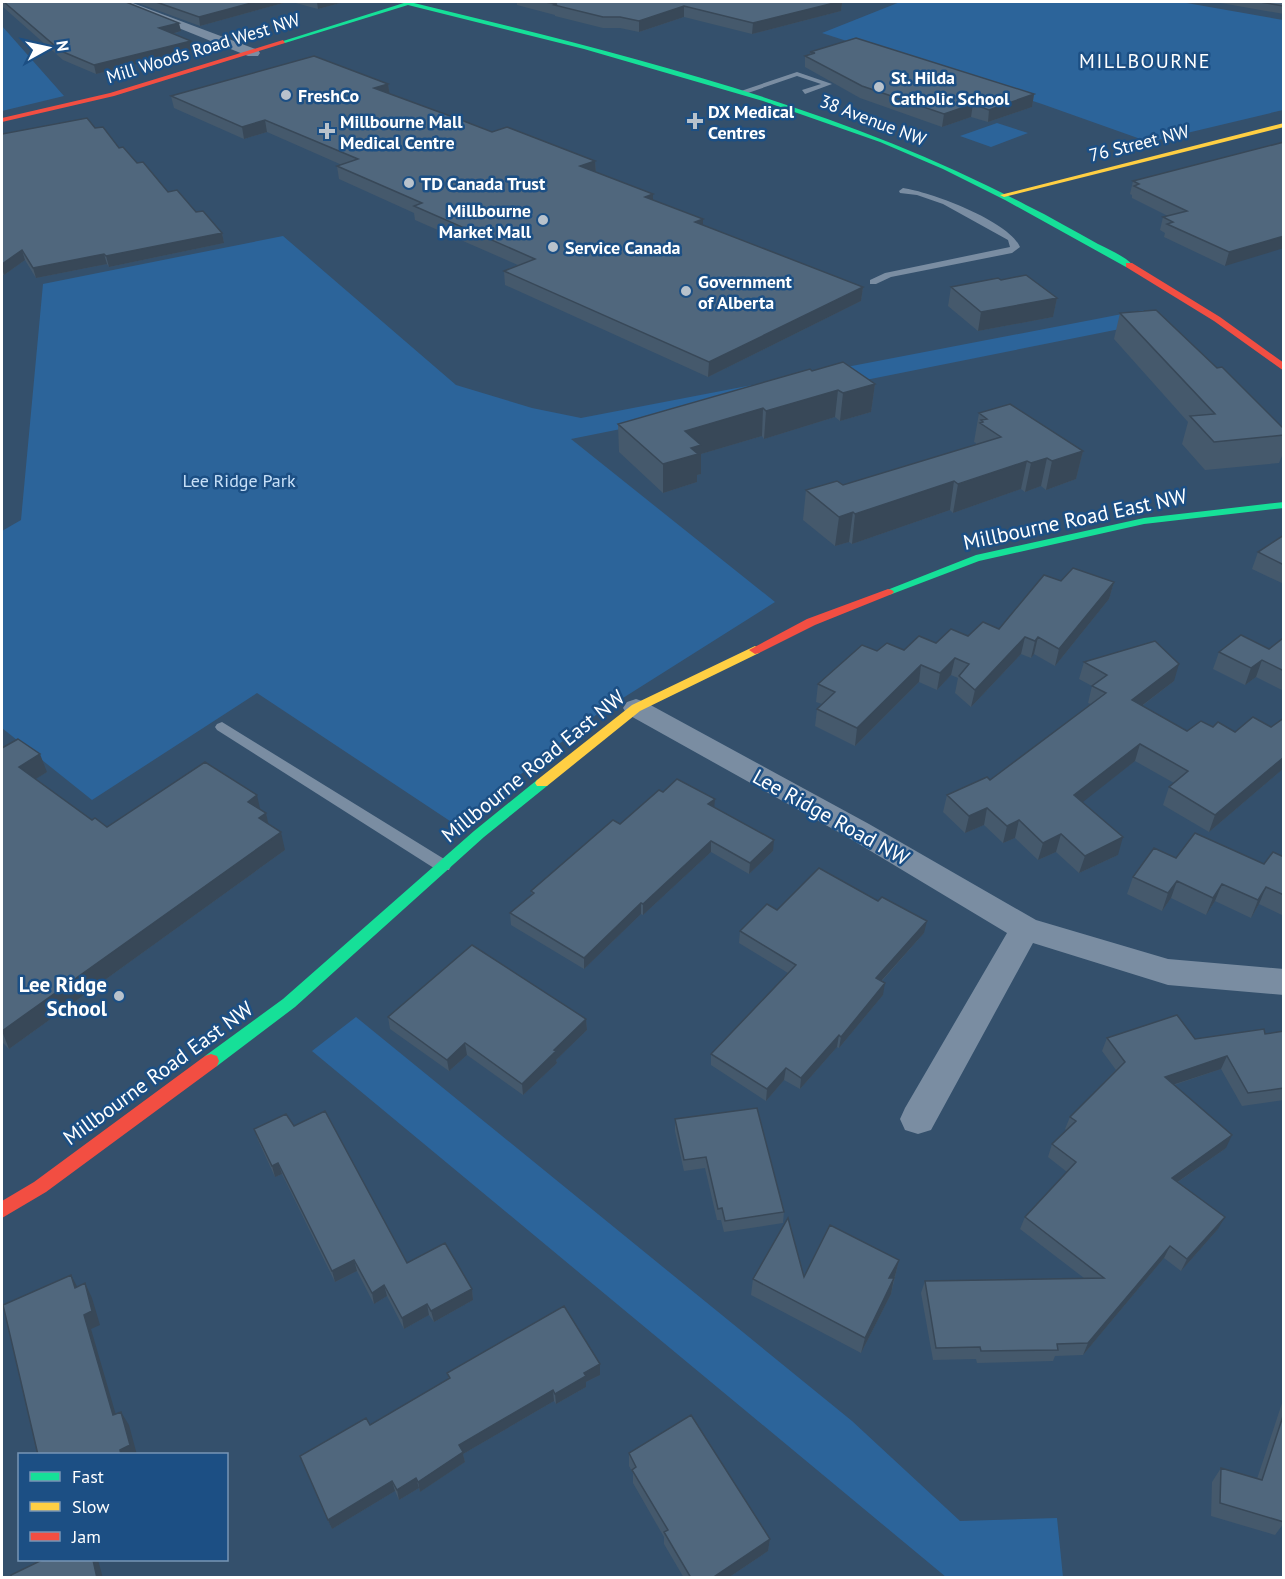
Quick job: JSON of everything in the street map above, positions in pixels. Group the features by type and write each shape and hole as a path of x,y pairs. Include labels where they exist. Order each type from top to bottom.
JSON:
{"street":[{"path":"120,2 253,53"},
{"name":"Mill Woods Road West NW","path":"2,120 112,95 253,53 410,2"},
{"name":"38 Avenue NW","path":"410,2 655,65 742,92 883,142 1004,195 1108,253 1203,308 1284,368"},
{"path":"464,3 476,16 488,23"},
{"path":"336,27 410,19 488,23"},
{"name":"76 Street NW","path":"1004,195 1284,125"},
{"path":"922,159 984,170"},
{"path":"1037,173 1105,170"},
{"path":"1082,190 1105,170"},
{"path":"1084,224 1108,253"},
{"name":"Millbourne Road East NW","path":"2,1210 40,1186 289,1003 479,834 636,708 811,622 976,558 1144,521 1284,505"},
{"name":"Lee Ridge Road NW","path":"636,708 859,831 1025,929 1168,972 1284,982"},
{"path":"918,1119 1025,929"}],"lane":[{"path":"742,92 797,74 828,84 805,92"},
{"path":"873,282 888,275 1012,250 1016,247 1012,239 941,199 928,194 903,191"},
{"path":"222,727 443,866"}],"green space":[{"path":"900,2 1181,2 1283,20 1283,110 1149,142 1042,104 822,33"},
{"path":"2,26 64,96 2,111"},
{"path":"997,123 1028,133 991,147 960,136"},
{"name":"Lee Ridge Park","path":"283,236 456,385 532,408 581,418 1143,310 1160,321 571,439 775,602 596,715 456,825 257,693 92,800 2,728 2,531 21,520 43,284"},
{"path":"356,1017 852,1421 960,1521 1057,1518 1063,1577 946,1577 312,1051"}],"building":[{"path":"4,2 126,2 179,23 159,28 191,41 94,65 61,51"},
{"path":"156,2 255,2 199,17"},
{"path":"545,2 838,2 753,23 684,6 639,21 620,17 603,17"},
{"path":"1260,2 1284,2 1284,6"},
{"path":"856,38 1034,94 989,110 973,104 944,114 862,86 805,56 815,53 810,52"},
{"name":"Millbourne Market Mall","path":"314,56 388,84 374,88 492,132 507,127 595,161 580,166 653,194 645,197 703,219 695,222 863,287 709,362 504,271 535,259 414,206 422,203 337,166 358,159 265,120 242,127 171,96"},
{"path":"87,118 95,128 103,127 119,148 123,147 137,163 143,162 168,192 177,190 196,212 203,211 222,233 33,268 22,250 2,264 2,134"},
{"path":"1284,142 1284,236 1229,252 1167,224 1173,222 1163,217 1187,211 1134,186 1139,184 1133,181"},
{"path":"1026,275 1057,298 981,312 951,287 998,278 1001,280"},
{"path":"1156,310 1217,368 1222,367 1284,429 1284,435 1214,442 1190,416 1215,414 1120,313"},
{"path":"843,362 875,384 843,393 838,390 766,411 763,408 685,431 701,445 691,448 698,454 663,464 618,424 810,369 812,371"},
{"path":"1010,404 1083,451 1052,461 1047,458 1031,463 1027,461 958,484 954,481 855,514 853,512 839,517 806,490 837,481 843,485 1001,437 980,423 983,422 981,420 987,419 979,413"},
{"path":"1284,535 1284,565 1258,552"},
{"path":"1073,568 1114,582 1059,649 1038,637 1035,641 1025,637 975,690 959,676 969,664 955,658 940,673 921,665 857,728 817,709 835,692 818,684 862,645 877,651 887,643 904,650 919,636 936,643 951,629 968,636 983,622 999,629 1044,575 1061,581"},
{"path":"1241,635 1269,649 1282,639 1284,640 1284,671 1262,660 1251,668 1219,652"},
{"path":"1155,641 1179,664 1132,700 1187,731 1201,721 1213,727 1218,722 1235,732 1253,717 1271,727 1284,718 1284,757 1215,815 1169,787 1188,771 1140,744 1074,795 1123,837 1085,856 1061,834 1043,843 1019,820 1007,826 987,808 969,816 947,795 987,777 990,780 1106,693 1092,686 1107,675 1084,662"},
{"path":"18,739 40,754 19,767 92,820 95,818 107,827 205,762 257,795 248,802 266,813 259,818 281,832 2,1031 2,748"},
{"path":"677,779 715,799 708,804 774,840 750,863 711,841 643,904 641,903 584,958 510,913 534,893 531,891 613,820 620,824 659,790 663,792"},
{"path":"1195,833 1264,864 1273,852 1284,857 1284,895 1266,887 1258,900 1222,884 1213,898 1177,881 1168,893 1133,877 1154,848 1176,858"},
{"path":"819,868 878,901 882,897 927,921 876,978 885,983 841,1037 839,1035 801,1078 786,1068 767,1089 711,1054 796,965 740,931 767,904 777,910"},
{"path":"472,945 586,1019 522,1084 465,1043 447,1060 388,1017"},
{"path":"1177,1015 1195,1039 1264,1029 1265,1034 1284,1031 1284,1088 1248,1093 1227,1056 1165,1077 1232,1135 1172,1178 1225,1217 1187,1259 1170,1246 1088,1343 1057,1344 1058,1350 981,1351 980,1347 936,1348 925,1281 1104,1278 1025,1217 1076,1162 1052,1144 1076,1121 1070,1117 1125,1062 1107,1038"},
{"path":"757,1108 784,1212 725,1221 722,1208 718,1209 706,1157 684,1160 675,1119"},
{"path":"325,1111 407,1263 445,1243 472,1289 431,1311 427,1304 402,1318 384,1285 372,1293 354,1260 332,1271 278,1163 272,1166 254,1129 286,1114 294,1126"},
{"path":"788,1218 804,1277 830,1225 899,1260 889,1278 894,1278 865,1338 753,1279"},
{"path":"71,1275 75,1288 85,1283 92,1311 84,1315 113,1415 121,1412 130,1445 120,1450 121,1453 38,1453 3,1305"},
{"path":"564,1306 600,1364 584,1373 586,1376 555,1394 553,1390 459,1445 463,1452 418,1482 416,1478 397,1490 392,1481 328,1520 300,1456 366,1418 370,1425 450,1378 447,1373"},
{"path":"1284,1413 1284,1522 1220,1503 1221,1468 1262,1480"},
{"path":"691,1415 770,1539 712,1578 691,1578 664,1532 668,1530 632,1470 636,1467 629,1453"},
{"path":"40,1561 93,1561 97,1578 11,1578 11,1575"}],"traffic: fast":[{"path":"283,42 413,2"},
{"path":"406,3 646,64 824,119 914,154 977,183 1039,214 1129,265"},
{"path":"888,592 976,558 1144,521 1284,505"},
{"path":"211,1061 289,1003 479,834 542,783"}],"traffic: slow":[{"path":"1004,195 1284,125"},
{"path":"542,783 636,708 755,650"}],"traffic: jam":[{"path":"2,120 112,95 283,42"},
{"path":"1129,265 1217,319 1284,368"},
{"path":"755,650 811,622 888,592"},
{"path":"2,1210 40,1187 211,1061"}],"place":[{"name":"St. Hilda Catholic School","path":"879,87"},
{"name":"FreshCo","path":"286,95"},
{"name":"DX Medical Centres","path":"695,121"},
{"name":"Millbourne Mall Medical Centre","path":"327,131"},
{"name":"TD Canada Trust","path":"409,183"},
{"name":"Millbourne Market Mall","path":"543,220"},
{"name":"Service Canada","path":"553,247"},
{"name":"Government of Alberta","path":"686,291"},
{"name":"Lee Ridge School","path":"119,996"}],"district":[{"name":"MILLBOURNE","path":"1145,61"}]}
